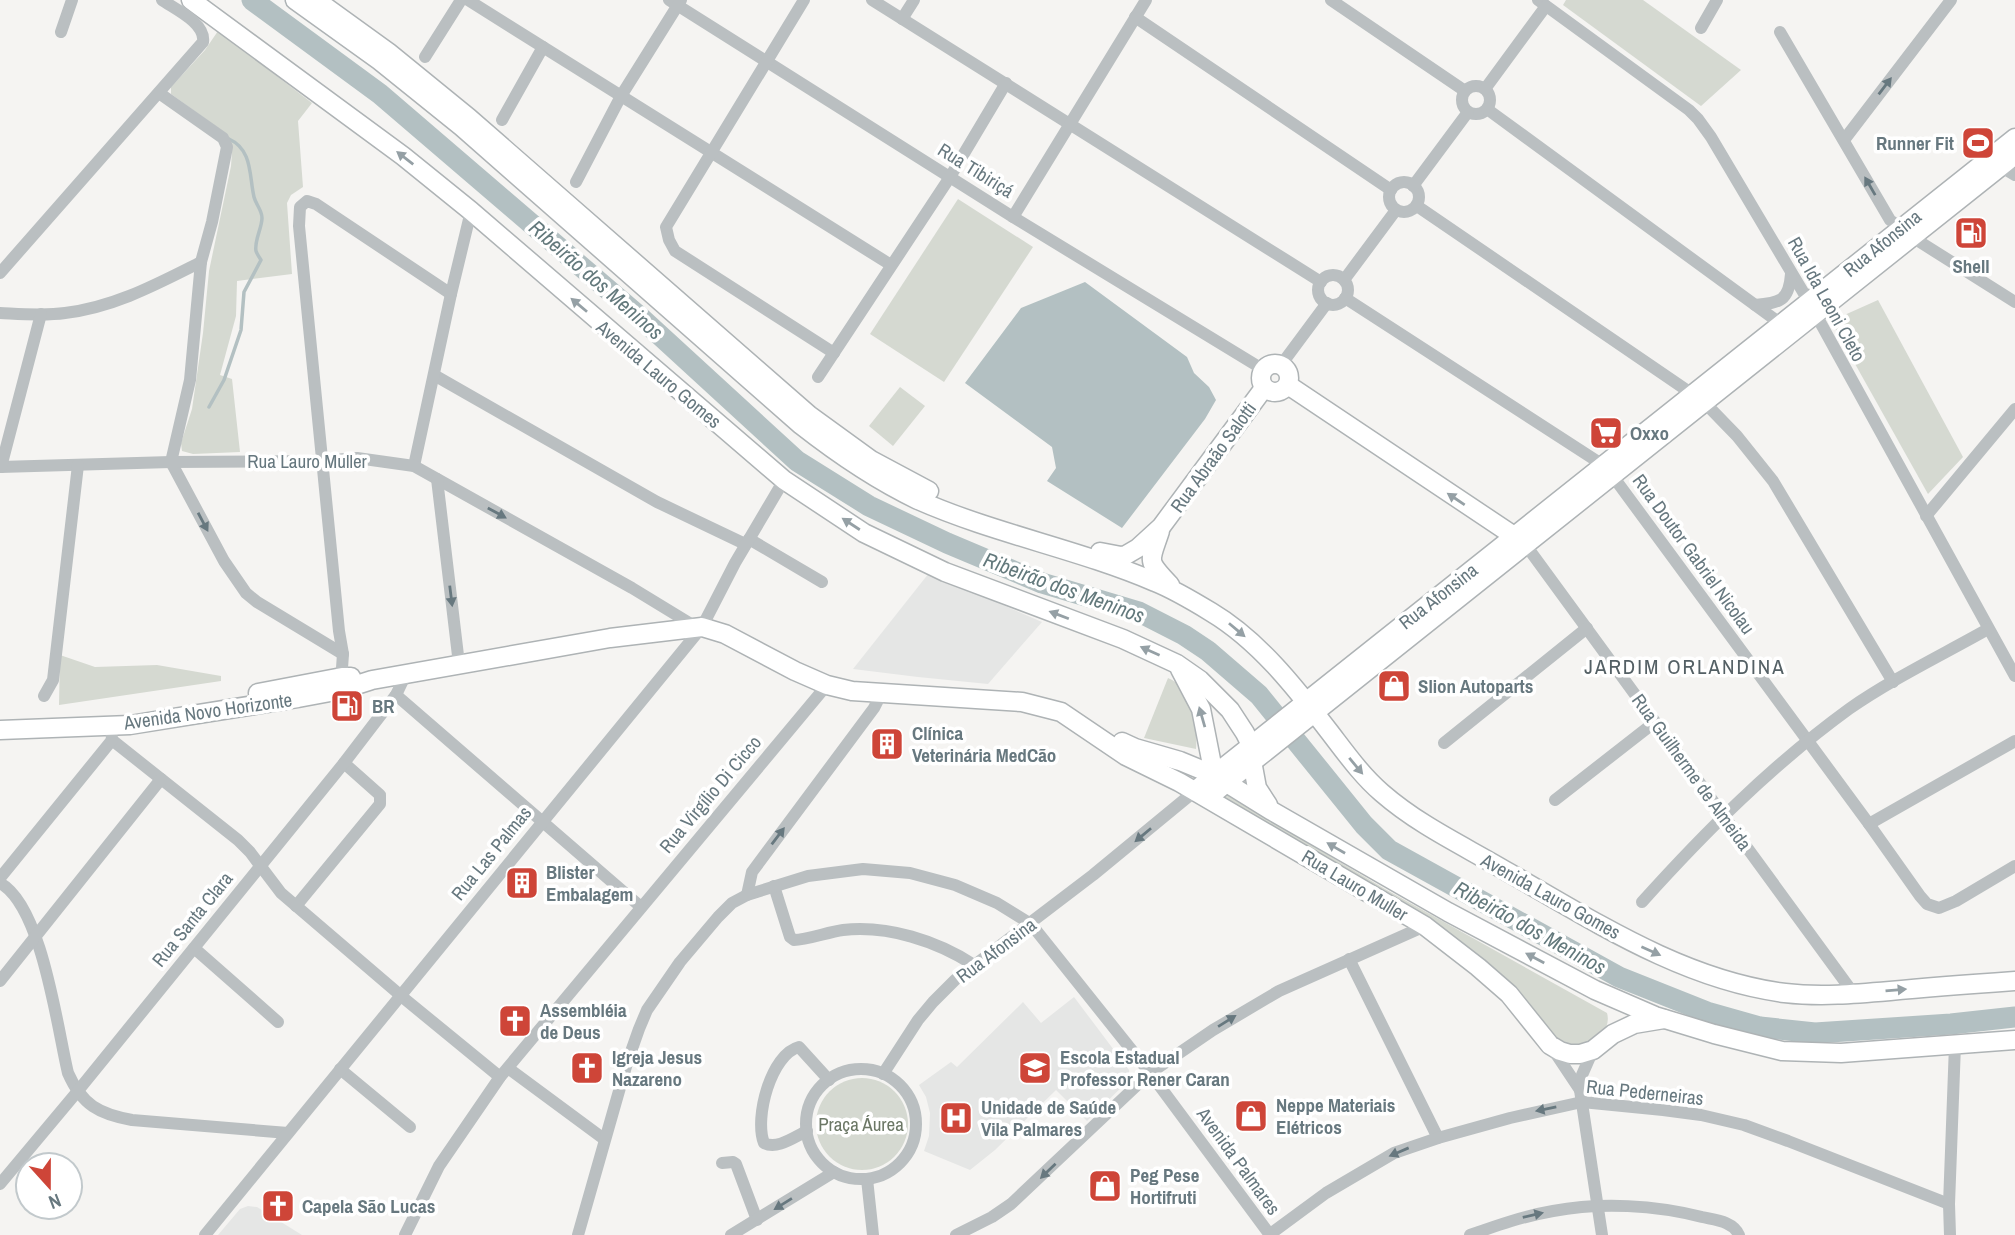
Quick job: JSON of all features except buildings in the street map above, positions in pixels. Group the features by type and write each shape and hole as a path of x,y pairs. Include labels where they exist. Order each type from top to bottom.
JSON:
{"main road":[{"name":"Avenida Lauro Gomes","path":"191,0 403,156 471,211 784,480 864,533 945,572 1123,639 1177,664 1200,680 1230,710 1245,733 1260,746 1257,789 1272,811"},
{"name":"Avenida Lauro Gomes","path":"295,0 380,61 453,120 793,418 844,457 882,481 934,506 1152,580 1226,621 1276,668 1304,712 1358,769 1382,793 1421,823 1637,944 1701,973 1746,986 1788,993 1854,994 2015,981"},
{"path":"316,0 388,51 433,88 808,415 871,460 942,497 1103,552 1126,555 1161,527"},
{"name":"Rua Afonsina","path":"1201,795 1906,232 2015,138"},
{"name":"Rua Afonsina","path":"1906,232 2008,171 2015,155"},
{"name":"Rua Afonsina","path":"1698,399 1781,324 1811,308"},
{"name":"Rua Abraão Salotti","path":"1161,527 1270,374"},
{"name":"Rua Guilherme de Almeida","path":"1270,374 1277,392 1288,385 1519,540"},
{"name":"Avenida Lauro Gomes","path":"1161,527 1150,555 1152,563 1156,571 1179,593"},
{"name":"Avenida Novo Horizonte","path":"0,720 129,713 250,694 372,680 610,638 699,627"},
{"name":"Rua Lauro Muller","path":"699,627 725,634 827,685 852,691 1022,702 1061,712 1135,748 1180,761 1219,779 1448,912 1595,990 1664,1019"},
{"path":"1177,664 1201,709 1219,779"},
{"name":"Avenida Novo Horizonte","path":"0,730 111,732 131,725 341,683"},
{"name":"Rua Lauro Muller","path":"1075,720 1126,756 1179,782 1425,926 1509,994 1550,1045"},
{"path":"1595,990 1612,1009 1615,1023 1613,1034"},
{"path":"1550,1045 1570,1054 1580,1054 1593,1050 1613,1034 1634,1024 1664,1019 1782,1051 1841,1053 2015,1040"}],"street":[{"path":"61,32 72,0"},
{"path":"0,273 198,50 204,35 200,28 162,0"},
{"path":"425,57 461,0"},
{"path":"468,0 891,265"},
{"path":"804,0 666,227 675,251 834,353"},
{"path":"872,0 1321,282"},
{"path":"902,19 914,0"},
{"path":"1013,217 1146,0"},
{"path":"1331,0 1465,91"},
{"path":"1701,28 1717,0"},
{"path":"1844,140 1951,0"},
{"path":"576,182 621,96 676,2"},
{"name":"Rua Tibiriçá","path":"676,2 1013,217 1270,374"},
{"path":"1485,89 1542,3"},
{"name":"Rua Ida Leoni Cleto","path":"1542,3 1689,110 1711,137 1811,308 2015,676"},
{"path":"1135,17 1391,190"},
{"path":"1780,32 1889,220 2015,302"},
{"path":"502,120 543,47"},
{"path":"818,377 950,177 1006,83"},
{"path":"1468,112 1462,99 1468,88 1477,86 1485,89 1489,98 1487,109"},
{"path":"159,93 225,140 226,153 201,262 190,380 171,462 224,561 246,593 343,654"},
{"path":"1468,112 1479,113 1487,109"},
{"path":"1487,109 1781,324"},
{"path":"1413,186 1468,112"},
{"path":"1404,183 1413,186 1419,197 1417,206 1405,212 1396,209 1391,203 1391,190 1404,183"},
{"path":"341,683 343,654 299,226 298,213 302,204 310,202 327,211 451,294"},
{"path":"1417,206 1698,399 1744,443 1773,481 1893,682"},
{"path":"1344,280 1396,209"},
{"path":"414,466 471,211"},
{"path":"0,313 63,314 90,309 127,298 201,262"},
{"path":"1755,305 1771,304 1784,298 1790,288 1791,273"},
{"path":"1332,275 1344,280 1348,291 1345,299 1335,305 1326,303 1318,292 1321,282 1332,275"},
{"name":"Rua Doutor Gabriel Nicolau","path":"1345,299 1607,470 1927,904 1940,908 2015,866"},
{"name":"Rua Abraão Salotti","path":"1270,374 1326,303"},
{"path":"1,467 41,314"},
{"path":"434,375 657,502 747,542 822,582"},
{"path":"1926,516 2015,409"},
{"name":"Rua Lauro Muller","path":"1,467 322,461 356,458 414,466 699,627"},
{"path":"44,696 53,680 78,465"},
{"path":"437,479 459,664"},
{"name":"Rua Las Palmas","path":"205,1235 699,627 784,480"},
{"name":"Rua Guilherme de Almeida","path":"1519,540 1587,628 1854,994"},
{"path":"1444,743 1587,628"},
{"path":"1642,902 1724,815 1807,741 1851,708 1893,682 1988,629"},
{"name":"Rua Santa Clara","path":"0,1184 344,763 396,695 406,674"},
{"name":"Rua Virgílio Di Cicco","path":"405,1235 439,1166 504,1073 827,685"},
{"path":"747,895 752,872 874,708 881,694"},
{"path":"396,695 641,907"},
{"path":"1555,800 1655,722"},
{"path":"0,878 111,732 161,779 238,840 281,893 400,995 504,1073 604,1139"},
{"path":"1869,824 2015,741"},
{"path":"296,906 380,804 380,795 344,763"},
{"path":"0,981 161,779"},
{"name":"Rua Afonsina","path":"883,1074 925,1011 974,965 1201,795"},
{"name":"Avenida Palmares","path":"578,1235 626,1063 647,1010 680,962 732,903 747,895 808,876 863,870 910,873 955,885 997,903 1031,924 1150,1073 1270,1235"},
{"path":"0,883 16,896 37,937 68,1073 77,1092 86,1102 111,1116 161,1123 288,1133"},
{"path":"774,886 790,937 794,940 846,930 885,932 909,936 948,949 974,965"},
{"path":"956,1235 992,1217 1026,1192 1150,1073 1213,1030 1268,997 1425,926"},
{"path":"194,948 278,1022"},
{"path":"1349,959 1438,1138"},
{"path":"1550,1045 1581,1096"},
{"path":"1950,1235 1955,1045"},
{"path":"807,1131 778,1145 764,1143 762,1114 770,1080 788,1053 799,1046 829,1080"},
{"path":"1593,1050 1582,1075 1581,1096 1602,1235"},
{"path":"340,1069 410,1127"},
{"path":"850,1071 883,1074 904,1089 911,1100 916,1126 909,1151 901,1162 880,1176 867,1179 849,1178 834,1172 816,1155 807,1131 807,1120 814,1097 829,1080 850,1071"},
{"name":"Rua Pederneiras","path":"1270,1235 1326,1193 1394,1153 1581,1096 1744,1125 1949,1204"},
{"path":"722,1163 736,1164 757,1220"},
{"path":"731,1235 834,1172"},
{"path":"867,1179 873,1235"},
{"path":"1471,1235 1512,1220 1554,1210 1598,1206 1648,1208 1695,1215 1728,1224 1737,1230 1739,1235"}],"shaded area":[{"path":"1085,282 1187,357 1194,373 1209,387 1216,400 1205,419 1122,528 1047,481 1056,468 1052,447 965,383 1021,308"},
{"path":"929,573 1042,622 988,684 853,669"},
{"name":"Escola Estadual Professor Rener Caran","path":"1074,997 1129,1070 1129,1080 1087,1121 1056,1090 995,1150 970,1170 924,1151 929,1136 930,1113 926,1097 919,1085 951,1062 957,1067 1023,1002 1041,1023"},
{"path":"257,1207 302,1235 218,1235 240,1209"}],"green space":[{"path":"1566,0 1643,0 1741,70 1701,106 1563,5"},
{"path":"218,31 312,103 298,121 303,187 291,195 287,203 292,274 237,281 236,316 220,375 232,379 240,452 193,454 182,451 181,443 192,409 209,271 232,152 228,135 171,94 171,87 205,50"},
{"path":"958,199 1033,247 944,382 870,334"},
{"path":"1878,300 1963,457 1928,494 1831,321"},
{"path":"900,387 925,406 893,446 869,426"},
{"path":"60,655 95,667 157,665 221,676 221,681 59,705"},
{"path":"1168,678 1176,682 1187,698 1196,730 1196,749 1144,738"},
{"path":"1219,790 1385,889 1607,1013 1604,1031 1590,1045 1561,1047 1512,985 1219,797"},
{"name":"Praça Áurea","path":"862,1078 880,1081 895,1091 905,1106 908,1124 905,1142 895,1157 880,1167 862,1170 844,1167 829,1157 819,1142 816,1124 819,1106 829,1091 844,1081"}],"waterway":[{"name":"Ribeirão dos Meninos","path":"252,0 380,94 640,317 797,461 869,506 947,543 1042,583 1139,612 1184,635 1208,651 1259,695 1364,825 1389,850 1619,977 1707,1012 1760,1027 1815,1033 2015,1017"},
{"path":"209,407 224,380 241,330 244,292 261,260 256,247 262,215 254,197 249,164 242,150 229,139"}],"place":[{"name":"Runner Fit","path":"1978,143"},
{"name":"Shell","path":"1971,233"},
{"name":"Oxxo","path":"1606,433"},
{"name":"Slion Autoparts","path":"1394,686"},
{"name":"BR","path":"347,706"},
{"name":"Clínica Veterinária MedCão","path":"887,744"},
{"name":"Blister Embalagem","path":"522,883"},
{"name":"Assembléia de Deus","path":"515,1021"},
{"name":"Igreja Jesus Nazareno","path":"587,1068"},
{"name":"Escola Estadual Professor Rener Caran","path":"1035,1068"},
{"name":"Neppe Materiais Elétricos","path":"1251,1116"},
{"name":"Unidade de Saúde Vila Palmares","path":"956,1118"},
{"name":"Peg Pese Hortifruti","path":"1105,1186"},
{"name":"Capela São Lucas","path":"278,1206"}],"district":[{"name":"JARDIM ORLANDINA","path":"1685,667"}]}
